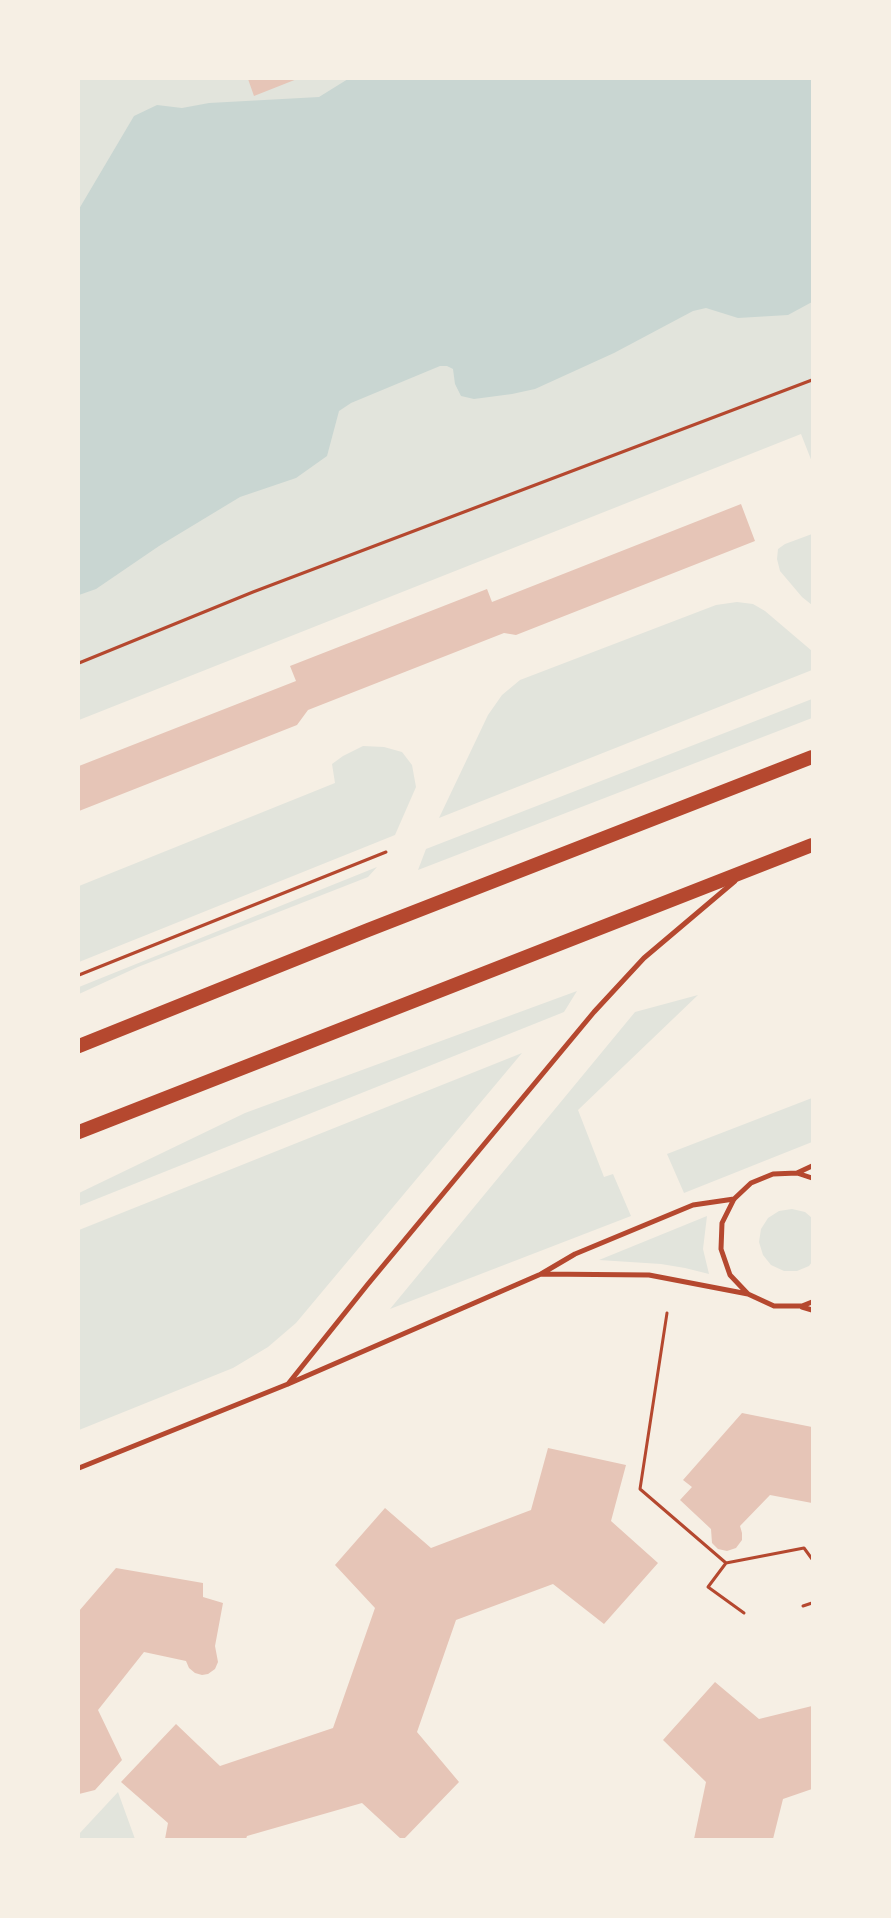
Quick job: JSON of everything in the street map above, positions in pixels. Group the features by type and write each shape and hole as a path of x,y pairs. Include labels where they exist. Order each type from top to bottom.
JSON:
{"highway":[{"path":"79,1046 812,757"},
{"path":"79,1132 812,845"}],"street":[{"path":"288,1384 368,1284 594,1012 644,958 745,872"},
{"path":"796,1173 812,1166"},
{"path":"748,1294 730,1275 721,1249 722,1223 734,1199 751,1183 773,1174 796,1173 812,1178"},
{"path":"79,1468 288,1384 541,1274 575,1254 693,1205 734,1199"},
{"path":"541,1274 649,1276 748,1294 774,1306 802,1306 812,1302"},
{"path":"802,1306 812,1310"}],"path":[{"path":"79,663 263,589 812,380"},
{"path":"79,975 386,852"},
{"path":"667,1313 640,1489 726,1563"},
{"path":"744,1613 708,1587 726,1563 804,1548 812,1559"},
{"path":"803,1606 812,1604"}],"shaded area":[{"path":"79,79 812,79 812,462 801,434 79,720"},
{"path":"348,79 812,79 812,302 788,315 738,318 706,308 693,311 614,353 535,389 512,394 474,399 461,396 455,384 453,369 447,366 440,366 351,403 339,411 327,456 296,478 240,497 159,546 96,589 79,595 79,209 134,116 157,105 182,108 209,103 319,97"},
{"path":"812,534 812,605 802,597 780,571 777,559 778,549 785,544"},
{"path":"737,602 753,604 765,611 812,651 812,670 439,818 488,715 502,695 520,680 716,605"},
{"path":"812,699 812,718 418,870 426,849"},
{"path":"363,746 384,747 402,752 412,765 416,787 395,835 79,962 79,886 335,783 332,764"},
{"path":"377,867 368,877 138,967 79,994 79,987"},
{"path":"577,991 564,1012 79,1206 79,1193 245,1113"},
{"path":"698,995 578,1110 604,1177 613,1174 631,1216 390,1309 635,1012"},
{"path":"522,1053 296,1323 268,1347 233,1368 79,1430 79,1230"},
{"path":"812,1098 812,1142 684,1193 667,1154"},
{"path":"792,1209 805,1212 812,1218 812,1262 809,1266 797,1271 784,1271 771,1265 763,1255 759,1242 761,1229 768,1218 779,1211"},
{"path":"707,1216 703,1249 709,1274 661,1264 599,1260"},
{"path":"118,1792 135,1839 79,1839 79,1834"}],"building":[{"path":"248,79 297,79 254,96"},
{"path":"741,504 755,541 516,635 504,633 308,710 297,725 79,811 79,766 296,681 290,666 487,589 492,602"},
{"path":"742,1413 812,1427 812,1503 770,1495 740,1526 742,1540 736,1548 727,1551 718,1549 712,1543 711,1529 680,1500 692,1487 683,1480"},
{"path":"548,1448 626,1465 611,1521 658,1563 604,1624 553,1584 456,1620 417,1732 459,1782 404,1839 401,1839 362,1803 247,1836 246,1839 165,1839 168,1823 121,1782 176,1724 220,1766 333,1728 375,1608 335,1565 385,1508 431,1548 531,1510"},
{"path":"116,1568 203,1583 203,1597 223,1603 215,1646 218,1662 215,1669 208,1674 202,1675 195,1673 189,1668 186,1661 144,1652 98,1710 122,1760 95,1790 79,1794 79,1611"},
{"path":"715,1682 759,1719 812,1706 812,1789 783,1799 773,1839 694,1839 706,1782 663,1740"}]}
